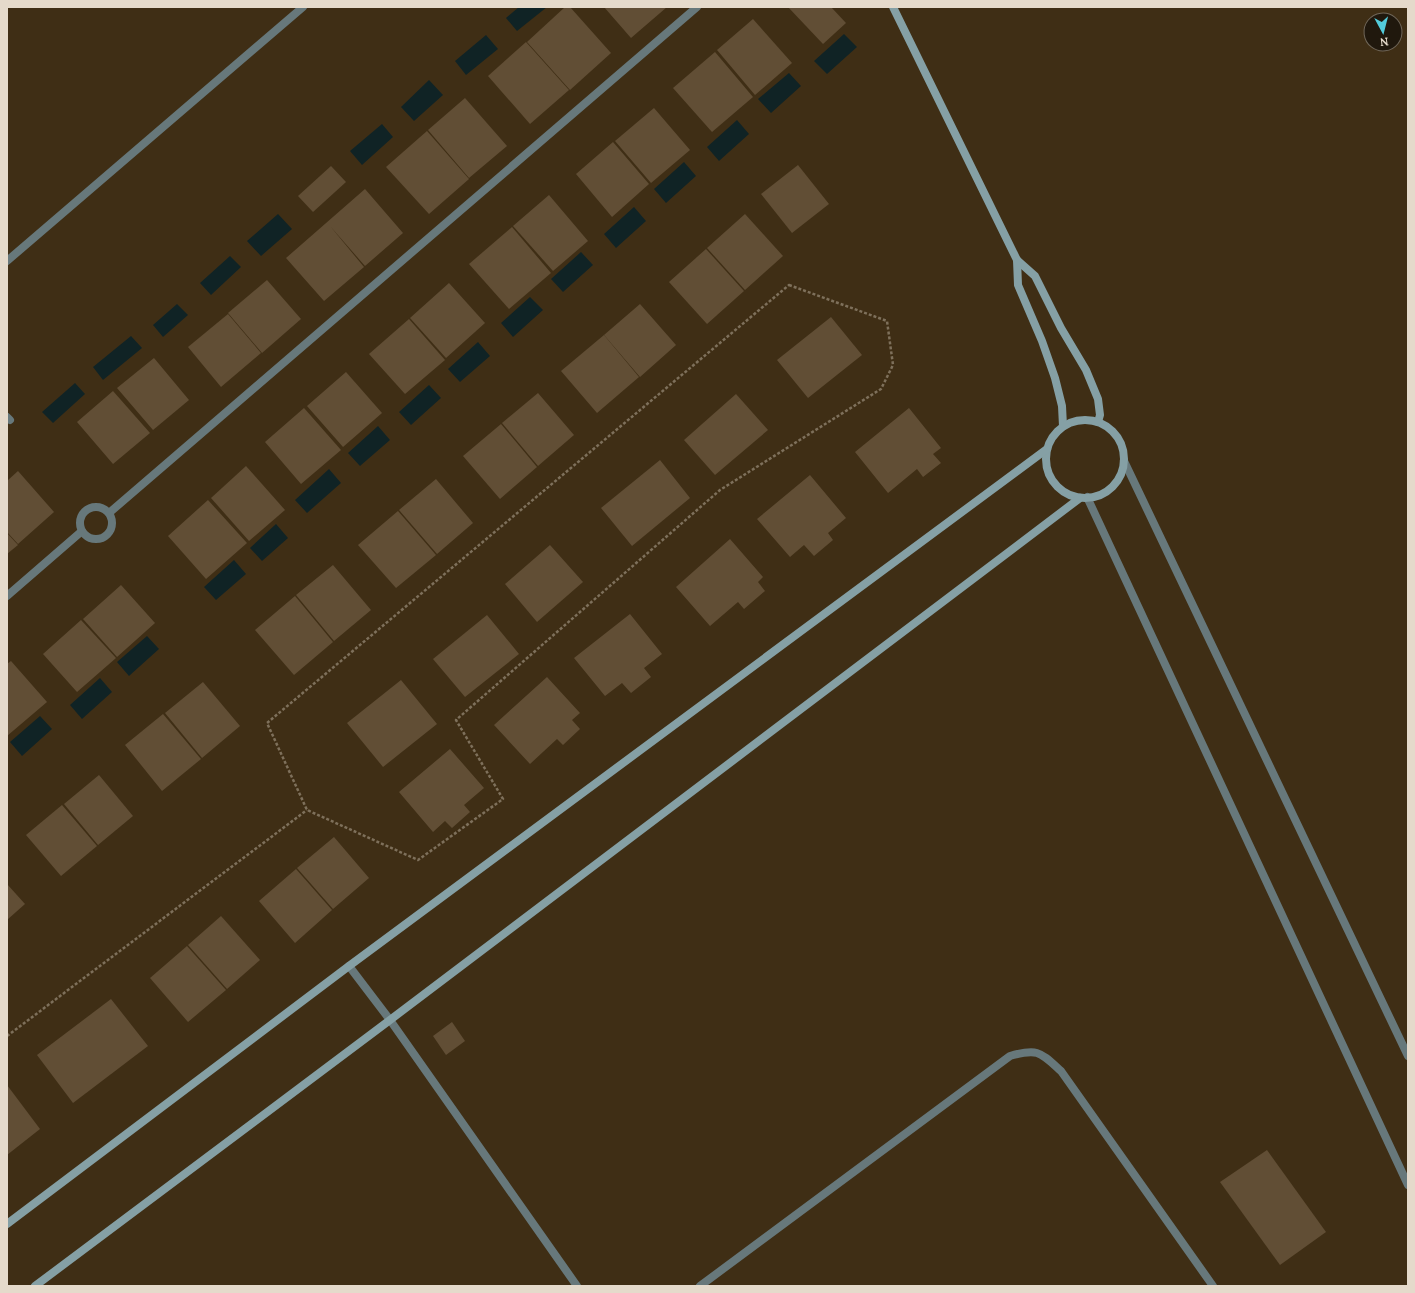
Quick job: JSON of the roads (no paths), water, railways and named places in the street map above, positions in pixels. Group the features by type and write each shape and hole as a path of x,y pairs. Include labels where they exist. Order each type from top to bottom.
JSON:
{"street":[{"path":"7,261 303,7"},
{"path":"109,512 697,7"},
{"path":"893,7 1017,260 1035,276 1061,328 1086,370 1098,399 1100,415 1098,422"},
{"path":"1017,260 1018,285 1056,378 1062,406 1063,426"},
{"path":"1080,420 1098,422 1108,427 1115,433 1120,441 1124,451 1122,473 1116,484 1106,492 1095,497 1084,498 1068,494 1057,486 1050,475 1046,463 1047,449 1053,437 1063,426 1080,420"},
{"path":"7,1224 349,966 1047,449"},
{"path":"1124,461 1408,1056"},
{"path":"35,1286 1084,498"},
{"path":"1084,498 1408,1185"},
{"path":"95,506 103,508 109,512 113,526 111,532 106,537 99,540 86,536 82,531 80,523 82,515 87,509 95,506"},
{"path":"7,596 82,531"},
{"path":"349,966 390,1020 577,1286"},
{"path":"700,1286 1010,1056 1024,1052 1036,1052 1043,1055 1061,1071 1213,1286"}],"water":[{"path":"519,7 547,7 517,31 506,18"},
{"path":"844,34 857,47 827,74 814,61"},
{"path":"486,35 498,49 466,75 455,61"},
{"path":"789,73 801,86 771,113 758,99"},
{"path":"429,80 443,95 414,121 401,107"},
{"path":"737,120 749,134 719,161 707,147"},
{"path":"382,124 393,137 362,165 350,151"},
{"path":"684,162 696,176 666,203 654,189"},
{"path":"634,207 646,221 616,248 604,234"},
{"path":"278,214 292,229 261,256 247,241"},
{"path":"581,252 593,265 563,292 551,279"},
{"path":"230,256 241,267 211,295 200,283"},
{"path":"530,297 543,310 513,337 501,323"},
{"path":"177,304 188,315 163,337 153,325"},
{"path":"131,336 142,348 103,380 93,367"},
{"path":"478,342 490,356 460,382 448,369"},
{"path":"75,383 85,394 53,423 42,412"},
{"path":"429,385 441,398 411,425 399,412"},
{"path":"378,426 390,440 360,466 348,453"},
{"path":"329,469 341,483 307,513 295,500"},
{"path":"276,524 288,538 262,561 250,548"},
{"path":"234,560 246,574 216,600 204,587"},
{"path":"147,636 159,649 129,676 117,662"},
{"path":"100,678 112,692 82,719 70,705"},
{"path":"40,716 52,729 22,756 10,742"}]}
